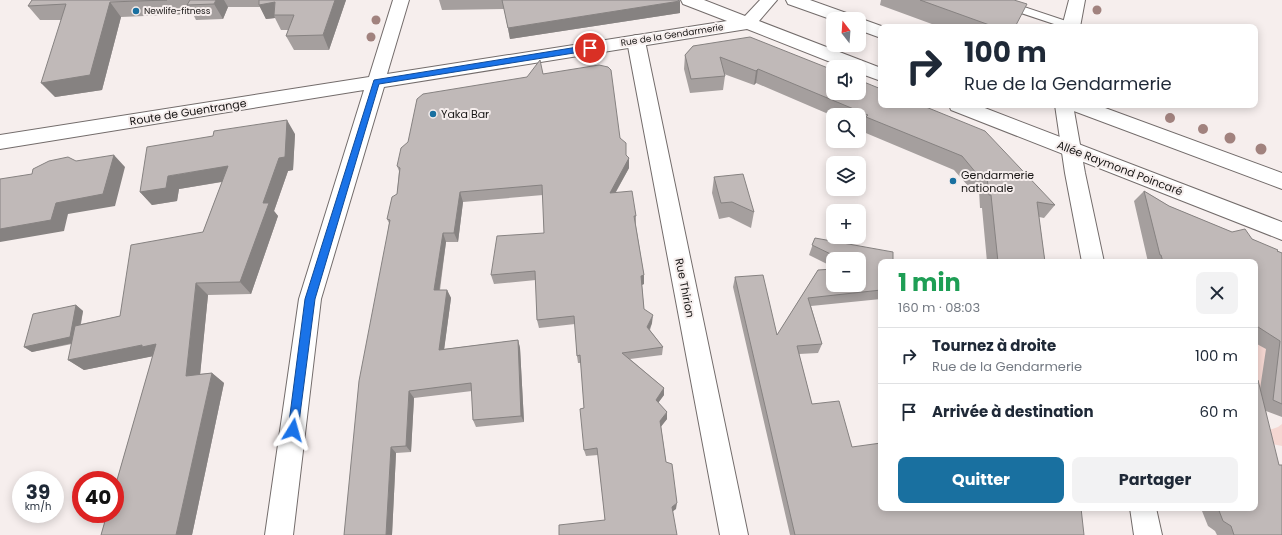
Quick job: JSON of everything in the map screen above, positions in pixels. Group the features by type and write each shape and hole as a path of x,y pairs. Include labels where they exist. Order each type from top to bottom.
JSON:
{"street":[{"path":"279,535 310,299 401,0"},
{"path":"689,0 878,74"},
{"path":"748,23 769,0"},
{"path":"794,0 827,12"},
{"path":"1071,24 1077,0"},
{"name":"Rue de la Gendarmerie","path":"376,82 748,23"},
{"path":"866,27 878,31"},
{"name":"Rue Thirion","path":"636,41 734,535"},
{"name":"Route de Guentrange","path":"0,142 376,82"},
{"name":"Allée Raymond Poincaré","path":"966,108 1282,230"},
{"path":"1064,108 1092,259"},
{"path":"1086,108 1282,181"},
{"path":"1143,511 1148,535"}],"lane":[{"path":"992,0 1065,24"}],"shaded area":[{"path":"1258,344 1267,347 1260,393 1258,392"},
{"path":"1282,424 1282,446 1267,443 1263,432 1278,427"}],"building":[{"path":"32,0 167,0 110,2 90,75 41,83 66,4 28,6"},
{"path":"190,0 216,0 214,4 187,5"},
{"path":"259,0 335,0 323,35 286,36 294,15 274,15 275,2 259,5"},
{"path":"502,0 677,0 680,1 508,28"},
{"path":"920,0 1014,0 1027,4 1017,24 987,24"},
{"path":"750,37 826,67 826,97 758,69 756,71 720,57 725,76 691,79 685,55 693,46"},
{"path":"540,60 543,74 599,65 608,67 611,70 620,138 626,143 626,155 629,158 610,193 632,191 636,216 634,216 644,275 641,276 644,309 653,315 647,327 663,347 622,353 664,388 656,400 667,412 660,421 666,462 672,464 677,503 672,507 677,535 559,535 559,525 605,520 597,448 584,450 580,409 584,408 580,355 577,356 574,316 537,320 535,271 491,275 497,236 544,233 542,185 460,192 454,233 443,233 434,290 447,290 439,350 518,340 521,416 473,420 471,383 409,391 406,446 391,447 386,535 344,535 359,381 390,220 387,219 392,197 397,194 400,168 397,166 401,148 408,142 417,99 423,94 527,77"},
{"path":"866,83 878,88 878,108 928,108 985,131 1055,205 1037,202 1045,259 998,259 991,195 989,195 987,177 977,174 962,156 866,117 868,115 866,114 866,108 851,108 832,100 866,100"},
{"path":"287,120 285,157 279,158 263,203 269,203 240,282 196,283 186,376 212,373 176,535 101,535 104,523 124,523 124,471 120,471 156,344 142,347 142,345 68,360 75,326 120,316 131,245 203,232 228,166 168,176 166,188 140,192 147,147 213,136 214,131"},
{"path":"114,155 103,194 56,203 51,220 0,229 0,179 32,174 33,169 49,161 68,157 76,161"},
{"path":"743,174 754,212 732,202 721,203 714,177"},
{"path":"1144,191 1169,206 1232,232 1245,229 1252,239 1282,253 1282,404 1273,400 1280,341 1258,327 1258,259 1162,259"},
{"path":"815,238 826,240 826,244 848,244 893,252 893,259 878,259 878,290 866,292 866,252 826,252 812,245"},
{"path":"826,269 826,292 863,292 808,298 822,344 797,346 812,404 839,401 852,447 878,443 878,511 1081,511 1084,535 795,535 735,277 763,275 777,335 818,270"},
{"path":"76,305 70,337 24,347 33,314"},
{"path":"1258,380 1279,465 1282,465 1282,535 1234,535 1231,526 1223,521 1219,511 1258,511"}],"place":[{"name":"Newlife-fitness","path":"136,11"},
{"name":"Yaka Bar","path":"433,114"},
{"name":"Gendarmerie nationale","path":"953,181"}],"route":[{"path":"293,430 310,299 361,127 376,82 590,48"}]}
